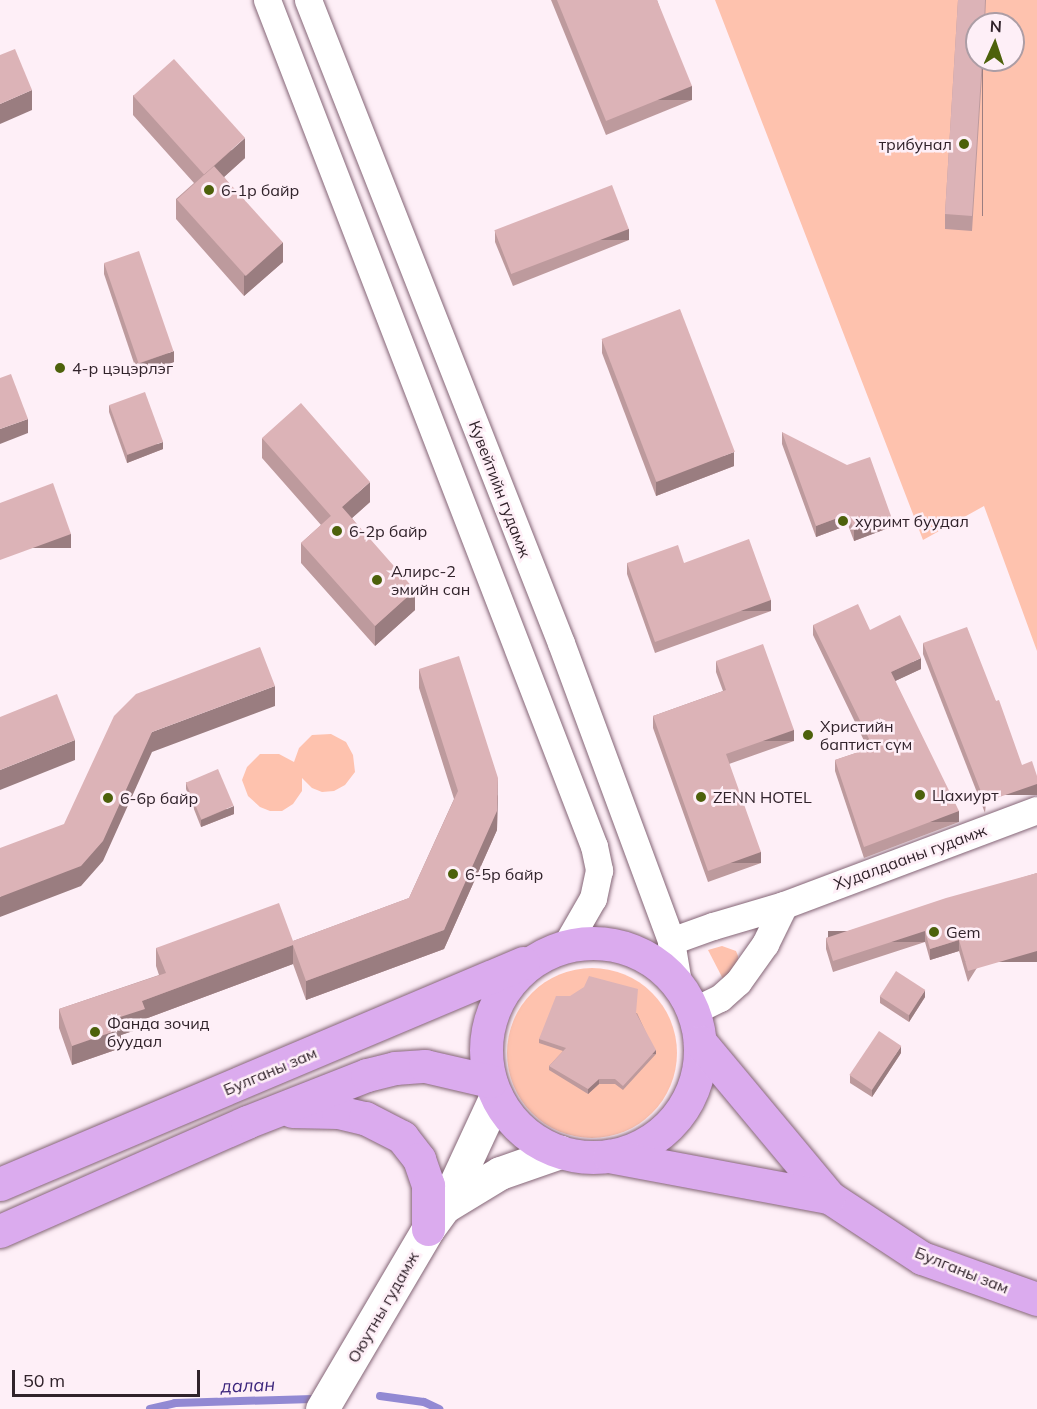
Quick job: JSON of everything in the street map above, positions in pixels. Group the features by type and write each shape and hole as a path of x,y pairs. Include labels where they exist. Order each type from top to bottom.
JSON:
{"highway":[{"path":"597,942 628,948 655,962 678,983 697,1027 699,1069 691,1095 677,1117 657,1136 642,1145 608,1156 560,1152 533,1139 512,1120 493,1088 485,1053 488,1024 505,990 516,975 553,951 597,942"},
{"name":"Булганы зам","path":"0,1184 553,951"},
{"name":"Булганы зам","path":"697,1027 829,1197 922,1258 1037,1299"},
{"path":"0,1231 275,1111 367,1075 395,1068 425,1066 493,1088"},
{"path":"275,1111 338,1112 365,1118 402,1137 419,1159 436,1218"},
{"name":"Булганы зам","path":"608,1156 829,1197"}],"street":[{"path":"267,0 594,846 599,870 593,898 553,951"},
{"name":"Кувейтийн гудамж","path":"308,0 561,643 671,941 678,983"},
{"name":"Худалдааны гудамж","path":"671,941 712,926 784,905 1037,810"},
{"path":"697,1027 720,998 738,982 765,944 784,905"},
{"name":"Оюутны гудамж","path":"322,1409 436,1218 493,1088"},
{"path":"436,1218 500,1173 560,1152"}],"shaded area":[{"path":"715,0 1037,0 1037,651 984,506 923,540"},
{"path":"331,734 346,742 353,755 355,772 345,785 334,791 322,792 312,788 302,778 302,791 293,804 282,811 270,811 260,807 248,796 242,780 247,767 260,754 279,754 294,762 299,748 312,735"},
{"path":"722,946 736,951 738,956 738,962 723,979 708,950"},
{"path":"592,968 609,969 625,974 652,993 671,1020 676,1036 676,1070 671,1086 652,1113 625,1132 609,1137 592,1138 575,1137 559,1132 532,1113 513,1086 508,1070 507,1053 508,1036 513,1020 532,993 559,974 575,969"}],"building":[{"path":"557,0 657,0 692,86 606,121"},
{"name":"трибунал","path":"958,0 985,0 984,12 965,12 965,72 981,72 972,216 945,214"},
{"path":"15,49 32,90 0,104 0,55"},
{"path":"174,59 245,138 204,175 133,96"},
{"path":"214,166 283,243 246,276 177,199"},
{"path":"612,185 629,229 511,274 494,230"},
{"path":"139,251 174,351 139,363 104,263"},
{"path":"680,309 735,452 656,482 602,339"},
{"path":"11,374 28,419 0,429 0,378"},
{"path":"145,392 163,442 127,455 109,405"},
{"name":"6-2р байр","path":"301,403 370,482 342,507 415,590 375,626 301,543 331,516 262,438"},
{"path":"782,432 847,465 870,457 891,516 854,530 848,514 816,526"},
{"path":"53,483 71,534 0,560 0,503"},
{"path":"749,539 771,600 655,642 627,563 678,545 684,563"},
{"path":"858,604 870,630 900,615 921,658 891,672 959,811 864,847 835,760 873,747 813,625"},
{"path":"967,627 996,701 999,700 1022,765 1032,761 1037,776 1037,784 985,802 923,643"},
{"path":"763,644 794,730 726,754 761,852 708,871 653,716 726,690 716,661"},
{"name":"6-6р байр","path":"260,647 275,686 152,732 103,841 81,866 0,897 0,848 64,824 114,716 136,694"},
{"name":"6-5р байр","path":"459,656 498,778 497,811 444,930 306,981 293,945 142,1001 145,1009 117,1018 121,1029 72,1046 59,1009 166,973 156,948 279,903 293,941 409,898 458,791 419,669"},
{"path":"57,694 75,740 0,770 0,717"},
{"path":"218,769 234,806 201,819 186,783"},
{"path":"1037,873 1037,951 968,971 959,940 930,949 925,931 833,961 826,938 946,898"},
{"path":"896,971 925,990 909,1015 880,996"},
{"path":"589,976 638,989 636,1013 656,1050 623,1086 615,1079 599,1079 588,1089 549,1066 566,1048 539,1039 556,996 570,996 584,987"},
{"path":"879,1031 901,1046 872,1090 849,1075"}],"waterway":[{"path":"380,1396 424,1402 439,1409"},
{"name":"далан","path":"150,1409 175,1403 313,1399"}],"place":[{"name":"трибунал","path":"964,144"},
{"name":"6-1р байр","path":"209,190"},
{"name":"4-р цэцэрлэг","path":"60,368"},
{"name":"хуримт буудал","path":"843,521"},
{"name":"6-2р байр","path":"337,531"},
{"name":"Aлирс-2 эмийн сан","path":"377,580"},
{"name":"Христийн баптист сүм","path":"808,735"},
{"name":"Цахиурт","path":"920,795"},
{"name":"ZENN HOTEL","path":"701,797"},
{"name":"6-6р байр","path":"108,798"},
{"name":"6-5р байр","path":"453,874"},
{"name":"Gem","path":"934,932"},
{"name":"Фанда зочид буудал","path":"95,1032"}]}
